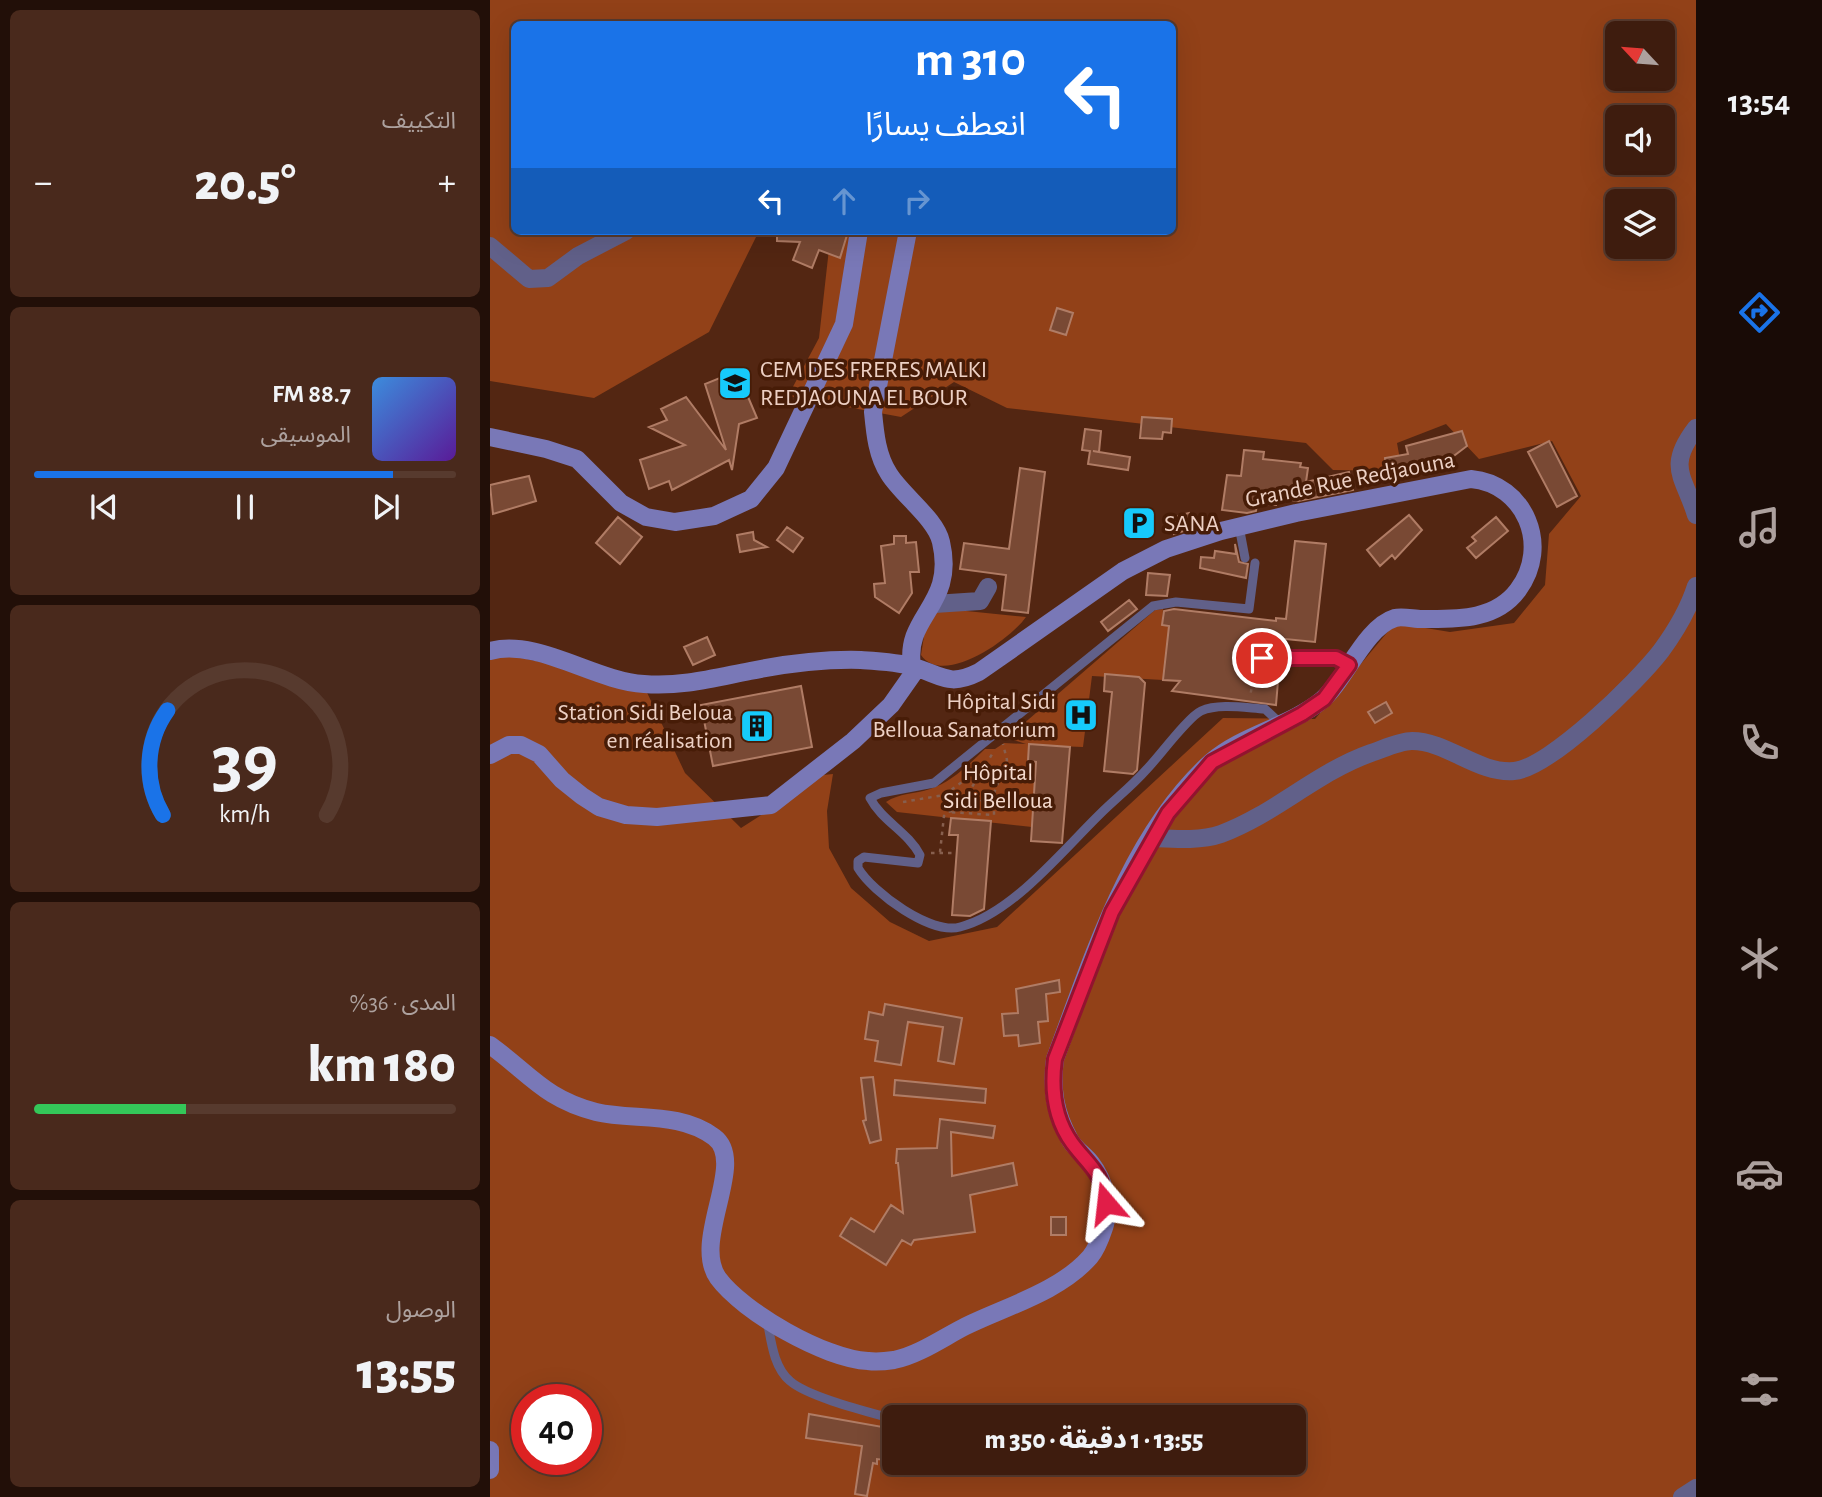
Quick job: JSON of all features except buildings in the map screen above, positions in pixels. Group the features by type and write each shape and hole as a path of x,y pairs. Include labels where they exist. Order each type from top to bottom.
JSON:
{"street":[{"path":"490,246 529,279 538,279 548,278 578,256 618,235"},
{"path":"490,437 546,449 577,460 621,503 646,517 675,522 714,516 751,499 776,468 844,324 858,235"},
{"path":"490,755 509,745 521,745 539,754 562,780 582,796 599,807 626,815 657,817 771,805 853,741 891,705 914,667 909,648 934,604 945,576 941,538 887,472 876,442 873,412 907,235"},
{"path":"1696,428 1680,454 1679,475 1696,516"},
{"name":"Grande Rue Redjaouna","path":"490,651 501,648 534,651 610,680 643,684 682,685 753,670 861,660 914,667 953,681 965,679 1124,571 1166,548 1239,526 1471,479 1499,486 1522,507 1532,534 1527,575 1519,590 1504,605 1479,615 1458,619 1395,618 1378,630 1324,699 1212,762 1168,813 1112,912 1055,1059 1052,1084 1055,1106 1071,1142 1093,1165 1104,1183 1105,1227 1091,1256 1035,1295 896,1360 867,1362 823,1350 783,1331 716,1276 711,1261 712,1230 725,1168 725,1152 715,1137 671,1120 598,1112 554,1097 490,1045"},
{"path":"1153,838 1219,835 1276,807 1315,779 1369,754 1412,741 1454,752 1489,767 1514,771 1536,764 1562,747 1661,651 1691,600 1696,586"},
{"path":"934,604 980,601 988,587"},
{"path":"490,1450 490,1470"},
{"path":"1682,1497 1696,1488"}],"lane":[{"path":"1239,526 1245,558"},
{"path":"1255,563 1249,609 1176,602 1153,606 934,783 881,793 870,798 876,809 914,844 920,855 918,863 908,864 864,857 858,861 858,869 889,899 925,922 941,928 959,928 988,917 1034,879 1142,775 1201,711 1225,708 1265,709 1282,725"},
{"path":"1262,658 1336,658 1349,665"},
{"path":"766,1318 774,1356 790,1381 827,1398 882,1415"}],"path":[{"path":"1250,669 1255,669 1251,690"},
{"path":"940,852 944,816 972,787 999,740 1006,747 1007,760 994,793 994,815 948,812"},
{"path":"948,812 975,805 994,793"},
{"path":"920,855 956,853"}],"green space":[{"path":"490,0 1696,0 1696,1497 490,1497 490,651 643,684 685,773 741,828 823,775 833,774 827,811 829,848 851,888 890,922 929,941 997,927 1223,718 1315,719 1395,623 1450,632 1514,623 1545,585 1549,534 1581,496 1552,441 1479,459 1446,424 1397,443 1402,471 1333,470 1306,443 1007,408 954,382 901,417 788,396 819,338 831,235 1176,235 1176,21 511,21 511,235 757,235 709,332 594,398 490,381"},
{"path":"937,608 1026,617 992,648 960,663 944,666 931,663 921,655 925,630"},
{"name":"Hôpital Sidi Belloua","path":"1163,609 1162,625 1169,627 1163,680 1092,676 1083,747 1029,745 1028,761 1036,762 1032,827 897,812 886,802 946,782 985,749 995,749 1004,743 1026,744 1007,738 1155,610"}],"place":[{"name":"CEM DES FRERES MALKI REDJAOUNA EL BOUR","path":"735,383"},
{"name":"SANA","path":"1139,523"},
{"name":"Hôpital Sidi Belloua Sanatorium","path":"1081,715"},
{"name":"Station Sidi Beloua en réalisation","path":"757,726"}],"route":[{"path":"1106,1203 1104,1183 1093,1165 1071,1142 1055,1106 1052,1084 1055,1059 1112,912 1137,863 1168,813 1212,762 1302,714 1324,699 1349,665 1336,658 1262,658"}]}
